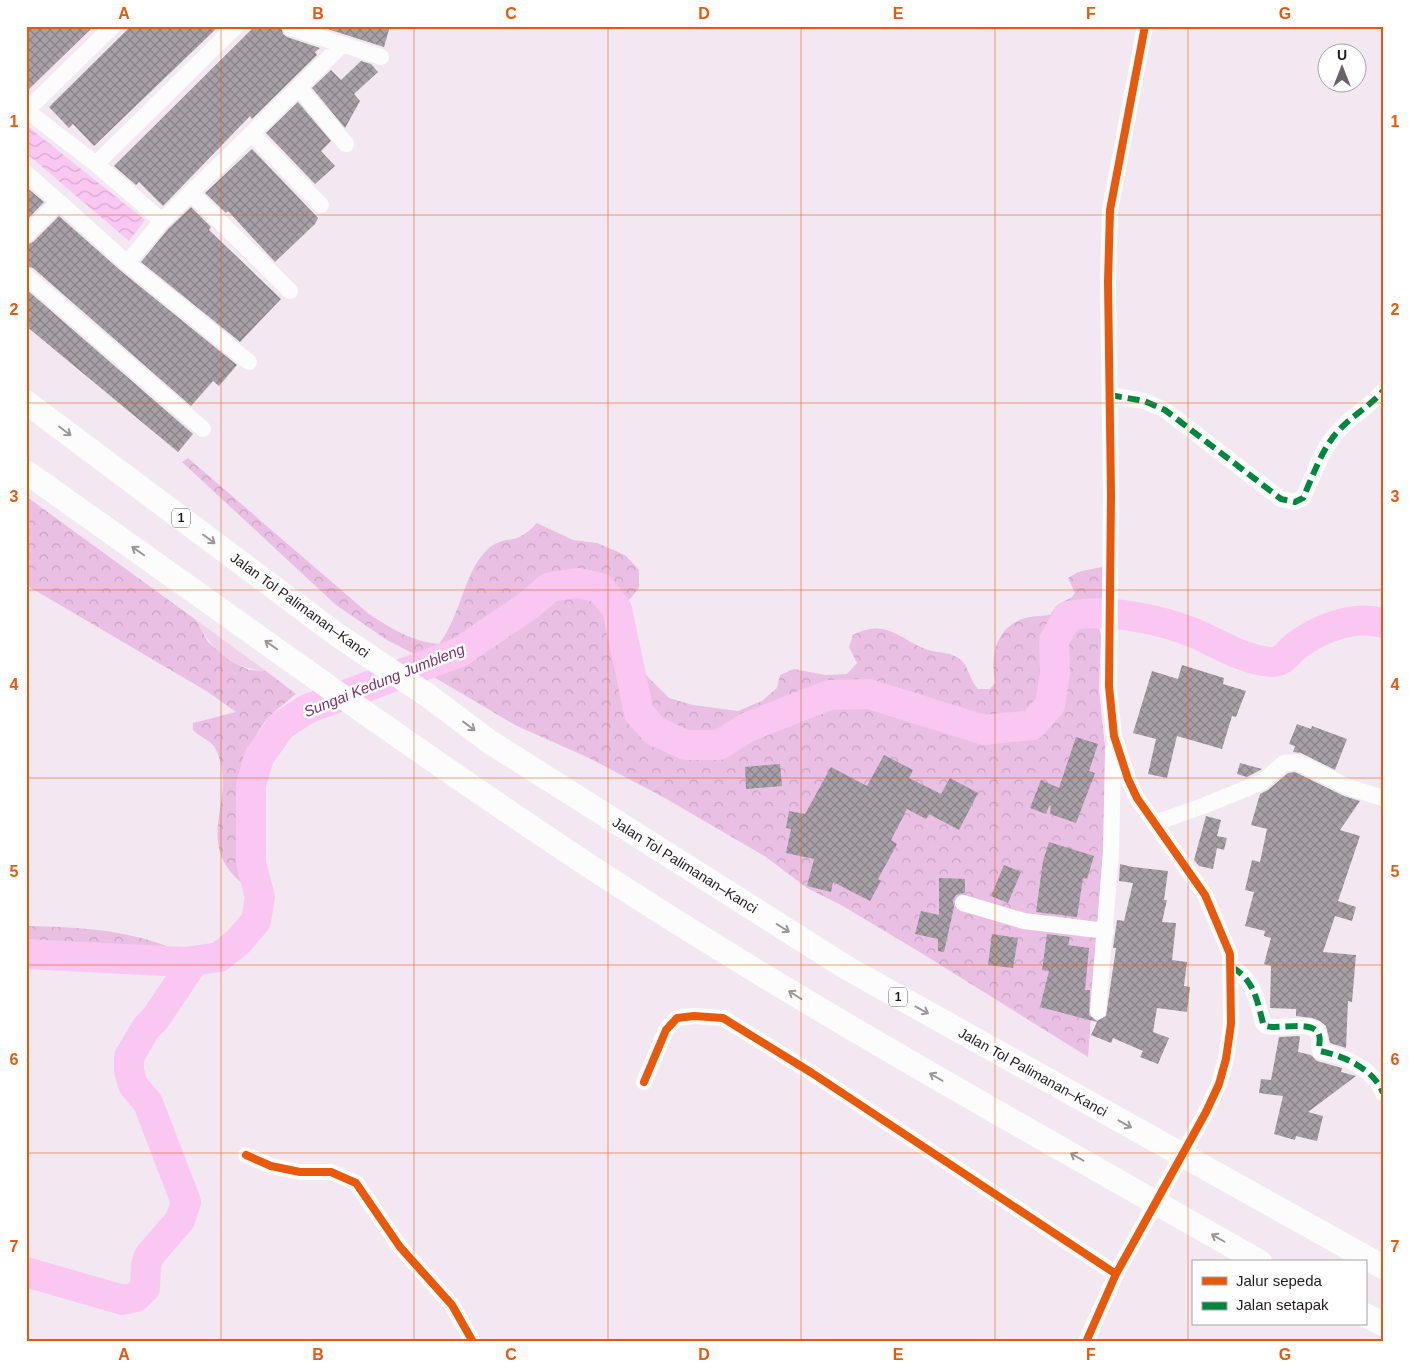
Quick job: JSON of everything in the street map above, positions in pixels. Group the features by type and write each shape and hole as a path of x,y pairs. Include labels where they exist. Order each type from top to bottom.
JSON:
{"highway":[{"name":"Jalan Tol Palimanan–Kanci","path":"26,402 336,634 430,697 490,742 847,968 1383,1267"},
{"path":"26,472 450,772 596,870 814,1008 1256,1260"},
{"path":"1366,1316 1383,1324"}],"street":[{"path":"113,26 27,110 96,164 162,221"},
{"path":"96,164 236,26"},
{"path":"1098,1011 1111,852 1114,736 1109,676 1110,395 1108,282 1110,210 1145,26"},
{"path":"291,28 381,57"},
{"path":"127,262 162,221 342,45"},
{"path":"299,88 346,144"},
{"path":"252,134 321,204"},
{"path":"26,172 127,262 249,362"},
{"path":"191,193 290,291"},
{"path":"26,236 59,202"},
{"path":"26,276 203,429"},
{"path":"1110,395 1144,402 1165,410 1281,499 1290,502 1302,498 1329,443 1340,429 1372,404 1383,391"},
{"path":"1086,1342 1116,1274 1206,1112 1219,1084 1226,1059 1231,1024 1232,967 1224,937 1206,895 1132,789 1114,736"},
{"path":"1155,823 1262,782 1284,763 1297,762 1317,774 1348,787 1383,798"},
{"path":"963,903 1024,921 1106,931"},
{"path":"1232,967 1244,974 1250,982 1263,1023 1266,1026 1306,1026 1315,1029 1320,1035 1320,1051 1350,1060 1382,1085"},
{"path":"644,1082 666,1030 677,1018 694,1016 723,1018 812,1072 1116,1274"},
{"path":"246,1155 271,1166 300,1172 331,1172 356,1182 400,1247 452,1304 473,1342"}],"shaded area":[{"path":"196,620 266,671 242,666 223,656 202,631"}],"green space":[{"path":"188,458 369,614 394,629 419,640 439,644 452,621 472,572 485,552 500,542 523,535 537,523 573,540 597,543 626,556 639,570 639,588 624,606 604,581 578,576 547,580 525,599 456,646 431,657 418,656 387,640 336,605 182,462"},
{"path":"27,497 196,620 208,642 229,660 249,670 266,671 296,694 267,719 256,736 248,756 240,800 241,846 247,887 230,871 221,854 218,838 218,821 223,786 222,768 216,750 212,744 193,730 193,723 236,712 208,692 26,585"},
{"path":"1106,566 1106,597 1098,602 1063,609 1047,640 1047,673 1043,702 1028,718 984,722 870,687 828,688 744,720 717,737 687,738 660,725 646,710 641,695 639,668 669,698 693,705 738,711 762,701 777,688 780,675 794,669 825,675 847,674 857,663 849,647 853,635 865,630 875,629 884,629 928,650 957,657 964,663 978,689 990,689 995,683 994,654 996,645 1005,630 1022,619 1050,615 1057,605 1072,597 1075,593 1068,578 1078,572"},
{"path":"578,591 596,595 610,613 633,717 650,737 684,753 721,752 751,734 831,702 868,701 983,737 1035,732 1057,708 1062,674 1061,643 1073,622 1089,619 1098,623 1101,636 1099,688 1109,780 1088,1057 918,951 841,905 807,888 766,857 663,797 589,758 517,726 432,676 436,671 464,659 534,611 553,594"},
{"path":"26,926 100,930 136,937 172,948 26,944"}],"water":[{"path":"26,125 145,220 129,241 26,153"}],"building":[{"path":"26,26 94,26 26,92"},
{"path":"131,26 219,26 94,146 73,124 69,128 49,107"},
{"path":"255,26 281,26 283,34 287,37 320,48 315,52 317,55 252,119 250,116 163,206 139,182 136,185 114,166"},
{"path":"318,26 390,26 384,47"},
{"path":"361,61 371,64 378,72 354,94 360,101 345,128 312,88 331,70 341,80"},
{"path":"298,102 331,141 321,151 335,166 315,184 266,133"},
{"path":"252,149 318,218 315,224 275,262 228,211 226,213 205,193"},
{"path":"26,187 44,202 26,221"},
{"path":"191,207 211,227 209,230 281,299 240,342 141,262 168,229"},
{"path":"59,216 121,271 237,365 219,386 213,381 191,406 33,268 26,266 26,245 33,242"},
{"path":"26,289 193,434 178,452 26,326"},
{"path":"1182,665 1224,678 1223,684 1246,691 1236,717 1232,716 1222,749 1177,736 1167,778 1148,774 1156,739 1133,733 1152,671 1178,679"},
{"path":"1297,724 1311,729 1312,726 1347,739 1335,770 1301,753 1293,752 1295,746 1289,744"},
{"path":"1076,737 1098,744 1089,771 1095,773 1076,823 1050,814 1051,806 1049,806 1046,814 1030,808 1041,780 1059,788"},
{"path":"884,755 913,770 909,778 941,794 950,778 978,793 959,830 929,814 926,819 907,809 891,840 897,844 878,879 881,881 870,901 833,882 831,892 807,886 814,859 786,853 791,829 786,828 789,811 805,814 831,767 867,786"},
{"path":"1240,763 1262,769 1247,777 1237,774"},
{"path":"780,764 782,786 746,789 745,767"},
{"path":"1295,772 1344,796 1360,801 1340,830 1360,836 1338,901 1356,907 1352,921 1335,916 1323,952 1356,955 1352,1002 1348,1001 1346,1048 1330,1043 1326,1026 1320,1021 1296,1016 1296,1009 1270,1008 1271,966 1264,964 1271,938 1264,936 1265,931 1245,926 1254,892 1245,890 1252,860 1260,862 1267,829 1251,825 1260,794 1268,790 1288,773"},
{"path":"1206,816 1221,820 1217,836 1227,838 1224,850 1217,848 1213,869 1199,866 1194,860"},
{"path":"1049,842 1094,856 1087,879 1083,878 1077,917 1036,912 1043,861"},
{"path":"1120,864 1168,871 1164,900 1167,900 1162,922 1176,923 1172,960 1187,962 1184,986 1190,987 1187,1012 1157,1008 1153,1032 1169,1038 1158,1064 1140,1057 1143,1051 1113,1038 1111,1043 1091,1035 1097,1022 1040,1007 1049,971 1042,970 1047,934 1070,937 1068,945 1089,948 1085,990 1090,990 1089,1015 1097,1021 1106,1016 1116,948 1113,948 1117,920 1124,921 1133,883 1119,881"},
{"path":"1004,865 1021,872 1008,903 991,896"},
{"path":"939,878 965,879 965,893 956,895 953,901 954,907 944,952 938,951 938,939 915,934 921,911 939,915"},
{"path":"992,934 1018,938 1013,968 988,965"},
{"path":"1300,1036 1298,1052 1311,1055 1317,1061 1342,1068 1341,1072 1356,1076 1308,1112 1323,1116 1317,1141 1296,1136 1295,1140 1274,1134 1283,1096 1259,1093 1261,1079 1271,1080 1279,1037"}],"waterway":[{"name":"Sungai Kedung Jumbleng","path":"26,954 185,962 219,957 238,942 256,921 260,897 251,863 251,785 259,757 281,726 307,709 460,652 529,605 550,587 578,583 600,588 617,609 639,713 655,731 685,745 719,745 748,727 829,695 869,694 984,730 1032,725 1050,705 1055,673 1054,641 1068,616 1099,613 1149,619 1194,633 1253,659 1273,662 1277,662 1297,645 1327,628 1360,621 1383,623"},
{"path":"26,1272 123,1300 136,1297 145,1288 146,1265 149,1256 180,1220 186,1202 148,1103 133,1085 129,1071 129,1057 146,1028 155,1019 194,961"}],"marked path":[{"path":"1110,395 1144,401 1165,410 1281,499 1295,502 1303,498 1318,462 1333,437 1383,391"},
{"path":"1232,967 1250,984 1254,991 1263,1023 1266,1026 1303,1026 1316,1030 1320,1037 1320,1051 1339,1056 1365,1070 1373,1077 1383,1093"}],"cycle path":[{"path":"1086,1342 1116,1274 1206,1112 1219,1084 1226,1059 1231,1024 1230,954 1205,895 1137,798 1128,779 1114,736 1109,686 1111,495 1108,282 1110,210 1145,26"},
{"path":"644,1082 666,1030 677,1018 694,1016 723,1018 812,1073 1116,1274"},
{"path":"246,1155 271,1166 300,1172 331,1172 356,1183 400,1247 452,1305 473,1342"}]}
